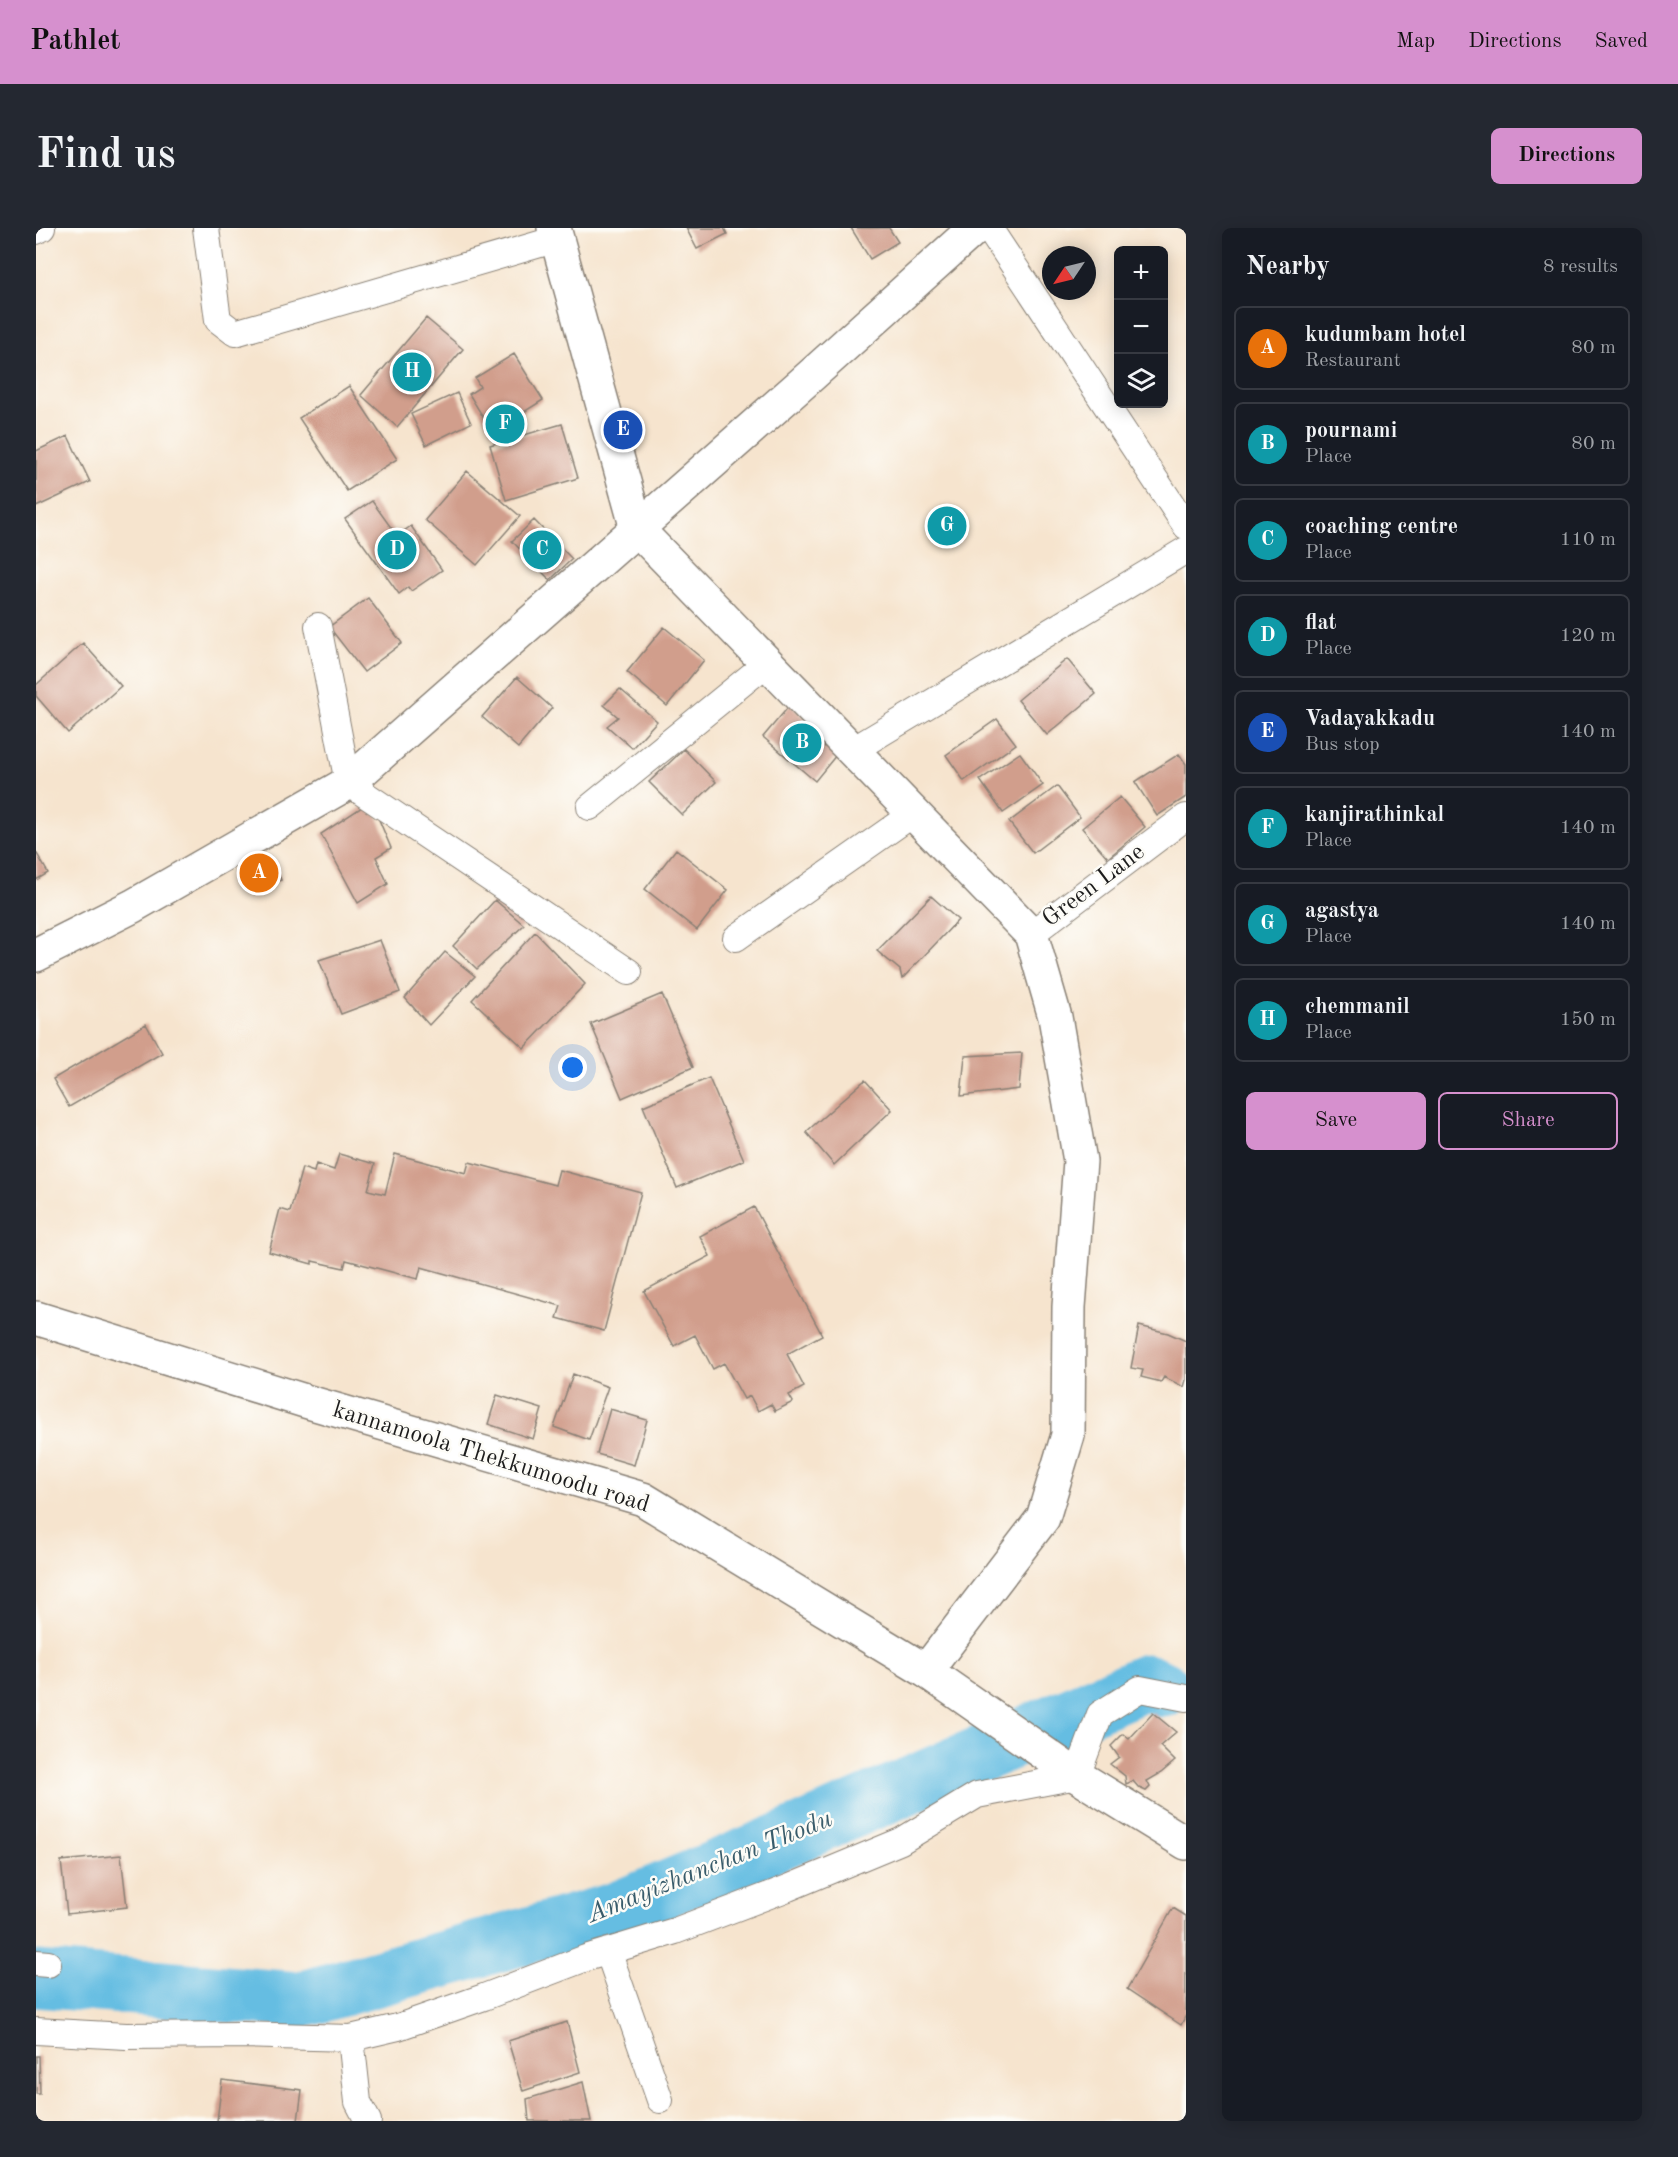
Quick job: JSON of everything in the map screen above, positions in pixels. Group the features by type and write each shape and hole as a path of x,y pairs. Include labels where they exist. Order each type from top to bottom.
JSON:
{"street":[{"path":"36,231 42,228"},
{"path":"206,228 218,320 235,333 556,234 637,529 1031,934 1055,1017 1080,1161 1069,1307 1068,1435 1043,1518 926,1671"},
{"path":"989,228 1186,526"},
{"path":"36,955 133,906 348,783 637,529 959,234"},
{"path":"853,750 1186,550"},
{"path":"318,626 348,783 628,972"},
{"path":"590,807 767,663"},
{"path":"736,938 914,813"},
{"name":"Green Lane","path":"1031,934 1186,817"},
{"name":"kannamoola Thekkumoodu road","path":"36,1318 305,1401 643,1499 926,1671 1077,1776 1186,1843"},
{"path":"36,2031 126,2036 242,2035 351,2038 398,2027 608,1951 675,1931 788,1888 901,1841 977,1795 1077,1776 1100,1714 1140,1689 1186,1698"},
{"path":"608,1951 660,2100"},
{"path":"351,2038 358,2102 368,2121"}],"building":[{"path":"686,228 724,228 727,234 697,249"},
{"path":"851,228 889,228 898,242 870,259"},
{"path":"426,318 463,349 397,427 361,395"},
{"path":"514,354 543,400 492,432 469,394 480,387 475,378"},
{"path":"349,386 397,459 347,491 299,418"},
{"path":"457,393 471,423 426,445 411,414"},
{"path":"562,424 578,478 506,500 490,445"},
{"path":"68,436 90,482 36,507 36,451"},
{"path":"467,471 520,516 477,565 425,520"},
{"path":"372,501 397,536 411,526 442,570 411,591 408,587 399,594 345,519"},
{"path":"534,520 572,559 550,580 512,541"},
{"path":"368,598 402,643 364,672 329,627"},
{"path":"664,627 704,660 667,706 627,672"},
{"path":"83,643 121,686 68,733 36,696 36,685"},
{"path":"1067,659 1096,694 1047,735 1018,700"},
{"path":"517,677 552,708 518,748 482,717"},
{"path":"620,689 657,721 632,748 607,726 618,717 604,705"},
{"path":"790,705 841,749 815,781 763,737"},
{"path":"997,719 1016,744 964,781 946,755"},
{"path":"684,749 716,782 682,815 649,782"},
{"path":"1020,753 1043,785 1003,813 980,780"},
{"path":"1179,754 1186,764 1186,797 1157,816 1135,782"},
{"path":"1057,786 1080,817 1033,853 1009,822"},
{"path":"1120,797 1145,827 1108,858 1082,828"},
{"path":"371,801 391,848 376,857 388,884 358,903 321,834"},
{"path":"676,849 728,890 697,930 645,889"},
{"path":"36,852 48,873 36,880"},
{"path":"271,858 281,880 248,890 238,866"},
{"path":"931,896 958,920 902,979 900,970 877,951"},
{"path":"495,900 524,925 477,969 453,946"},
{"path":"535,932 585,984 524,1048 472,1000"},
{"path":"380,940 400,992 341,1014 319,960"},
{"path":"445,952 475,976 429,1025 405,998"},
{"path":"662,994 693,1067 622,1098 591,1024"},
{"path":"146,1024 162,1053 69,1107 53,1079"},
{"path":"1022,1053 1019,1089 961,1096 965,1056"},
{"path":"709,1078 744,1160 677,1188 643,1106"},
{"path":"865,1080 892,1110 834,1165 806,1132"},
{"path":"339,1154 375,1164 368,1190 385,1194 395,1154 466,1173 469,1162 555,1185 559,1170 641,1192 604,1331 557,1318 561,1306 421,1267 418,1279 346,1260 344,1268 312,1261 312,1264 269,1252 280,1209 290,1212 302,1168 314,1172 316,1164 334,1170"},
{"path":"754,1207 822,1335 787,1354 804,1387 789,1395 793,1402 775,1411 771,1404 758,1411 750,1396 744,1399 724,1363 713,1369 695,1335 674,1346 644,1291 710,1256 700,1236"},
{"path":"1139,1326 1168,1333 1186,1341 1184,1387 1164,1377 1161,1382 1141,1377 1143,1370 1131,1368"},
{"path":"573,1374 608,1387 589,1440 554,1427"},
{"path":"497,1395 542,1409 533,1439 488,1424"},
{"path":"610,1409 647,1420 634,1465 597,1454"},
{"path":"1153,1713 1176,1732 1160,1746 1175,1761 1147,1781 1150,1787 1146,1791 1139,1788 1133,1781 1126,1784 1125,1776 1110,1764 1119,1757 1111,1746 1123,1734 1129,1739"},
{"path":"121,1855 127,1907 67,1914 61,1861"},
{"path":"1173,1908 1186,1916 1186,2015 1181,2025 1127,1989"},
{"path":"567,2022 580,2072 523,2091 508,2041"},
{"path":"36,2056 39,2056 40,2094 36,2094"},
{"path":"222,2080 302,2090 298,2121 217,2121"},
{"path":"583,2082 591,2121 529,2121 527,2099"}],"waterway":[{"name":"Amayizhanchan Thodu","path":"36,1979 300,2000 614,1911 805,1831 1146,1682 1163,1689"}],"place":[{"name":"chemmanil","path":"412,372"},
{"name":"kanjirathinkal","path":"505,424"},
{"name":"Vadayakkadu","path":"623,430"},
{"name":"agastya","path":"947,526"},
{"name":"flat","path":"397,550"},
{"name":"coaching centre","path":"542,550"},
{"name":"pournami","path":"802,743"},
{"name":"kudumbam hotel","path":"259,873"}]}
